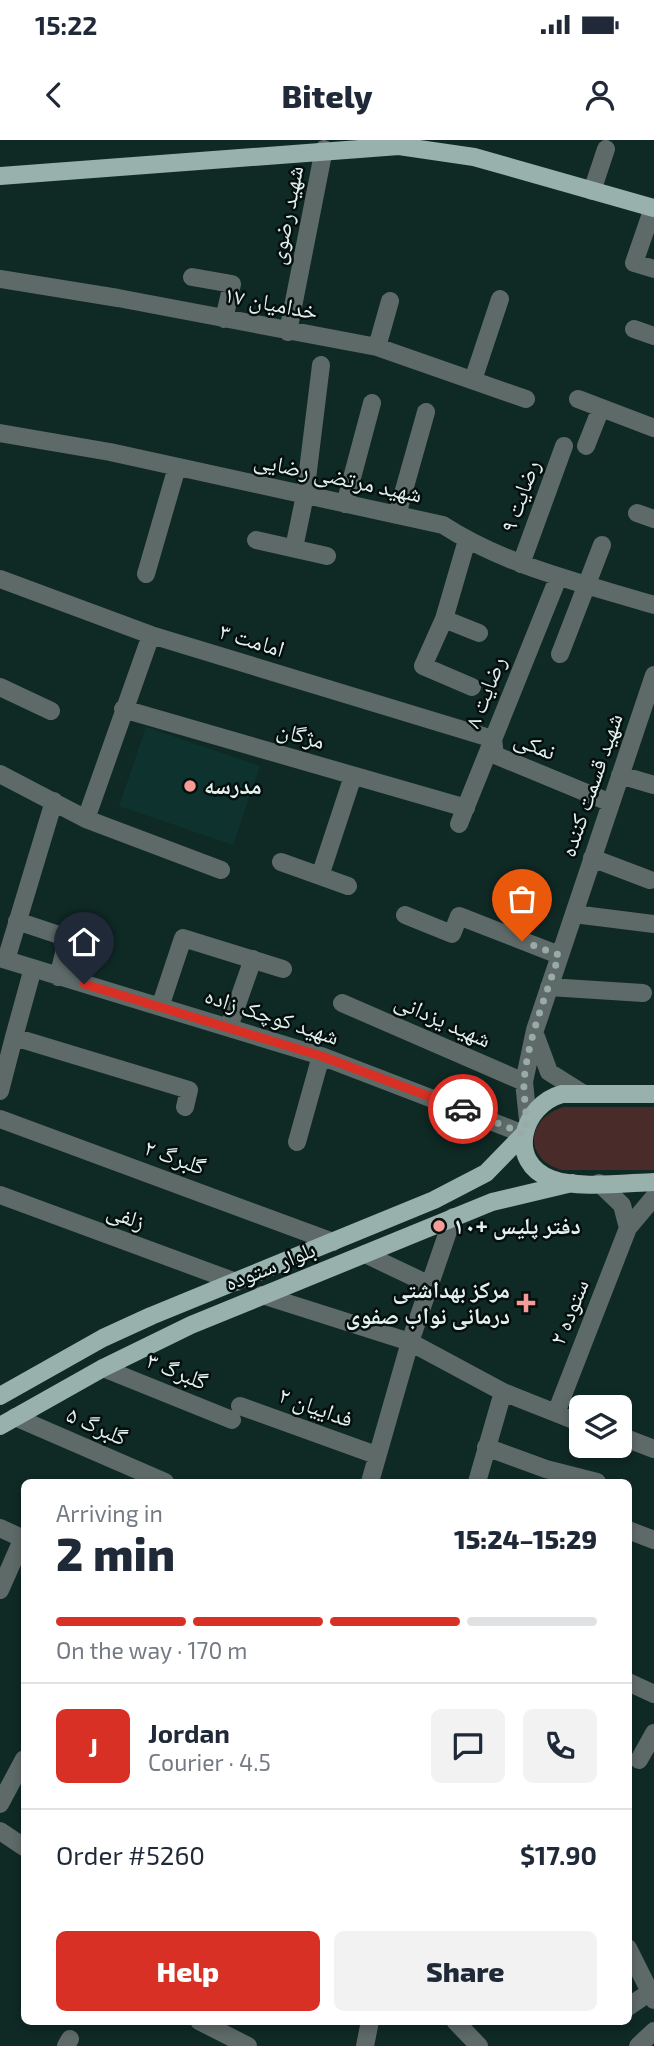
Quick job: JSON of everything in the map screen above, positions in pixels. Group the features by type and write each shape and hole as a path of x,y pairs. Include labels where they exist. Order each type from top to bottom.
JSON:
{"main road":[{"path":"0,176 394,143 474,157 654,208"},
{"name":"بلوار ستوده","path":"0,1396 103,1338 434,1200 486,1173 526,1127 533,1111 551,1097 654,1094"},
{"path":"526,1127 524,1146 534,1166 552,1180 572,1183 654,1182"},
{"name":"بلوار ستوده","path":"8,1421 103,1367 173,1333 492,1202 572,1183"}],"street":[{"name":"شهید رضوی","path":"288,332 324,149"},
{"path":"592,191 606,149"},
{"path":"654,208 634,263 654,269"},
{"path":"192,277 232,284 224,319"},
{"name":"خدامیان ۱۷","path":"0,281 377,347 526,399"},
{"path":"473,380 500,299"},
{"path":"377,347 390,301"},
{"path":"634,329 654,336"},
{"path":"294,548 305,495 321,365"},
{"path":"578,399 654,428"},
{"path":"345,503 372,404"},
{"path":"586,446 601,408"},
{"path":"397,515 426,412"},
{"name":"شهید مرتضی رضایی","path":"0,433 177,467 443,525 467,540 521,564 558,578 654,605"},
{"name":"رضایت ۹","path":"521,564 564,446"},
{"path":"146,573 177,467"},
{"path":"256,540 327,556"},
{"path":"467,540 444,619 424,666 472,687"},
{"path":"560,654 589,586 602,545"},
{"name":"رضایت ۸","path":"462,816 558,578"},
{"name":"امامت ۳","path":"0,579 151,635 493,739"},
{"path":"444,619 479,633"},
{"path":"86,819 151,635"},
{"name":"شهید قسمت کننده","path":"526,1127 524,1082 535,1030 652,686"},
{"path":"0,687 51,711"},
{"name":"مژگان","path":"123,709 353,776 462,816"},
{"name":"نمکی","path":"493,739 495,755 611,803"},
{"path":"0,774 86,819 221,870"},
{"path":"620,775 654,785"},
{"path":"320,876 353,776"},
{"path":"3,959 18,921 54,800"},
{"path":"592,858 650,880"},
{"path":"281,862 348,886"},
{"path":"574,914 654,924"},
{"path":"405,915 452,934 459,916 559,955"},
{"path":"18,921 68,938 58,977"},
{"path":"160,1007 183,938 283,968"},
{"name":"شهید کوچک زاده","path":"3,959 321,1056 526,1127"},
{"path":"229,1027 253,959"},
{"path":"0,1090 33,968"},
{"path":"549,986 643,993"},
{"name":"شهید یزدانی","path":"342,1003 524,1082"},
{"path":"535,1030 549,1072 584,1094"},
{"path":"14,1037 189,1090 185,1107"},
{"path":"297,1142 321,1056"},
{"name":"گلبرگ ۲","path":"0,1119 333,1242"},
{"path":"599,1183 619,1200 628,1228"},
{"name":"زلفی","path":"0,1195 236,1282"},
{"name":"ستوده ۲","path":"556,1413 628,1228 654,1197"},
{"path":"371,1479 410,1342 453,1217"},
{"path":"365,1254 430,1284"},
{"path":"262,1296 410,1342 503,1392 569,1418"},
{"name":"گلبرگ ۳","path":"103,1367 236,1413"},
{"path":"478,1479 503,1392"},
{"name":"فداییان ۲","path":"236,1413 376,1455"},
{"name":"گلبرگ ۵","path":"8,1421 153,1479"},
{"path":"632,1441 654,1449"},
{"path":"486,1447 581,1479"},
{"path":"0,1528 21,1537"},
{"path":"632,1532 654,1540"},
{"path":"0,1590 21,1544"},
{"path":"632,1684 654,1693"},
{"path":"639,1760 654,1733"},
{"path":"0,1804 7,1774 21,1762"},
{"path":"0,1831 21,1845"},
{"path":"632,1956 652,1996 632,2005"},
{"path":"207,2025 248,2046"},
{"path":"366,2046 369,2025"},
{"path":"459,2025 479,2046"},
{"path":"638,2046 654,2031"}],"shaded area":[{"name":"مدرسه","path":"146,727 260,766 233,845 119,806"},
{"path":"563,1107 654,1107 654,1170 562,1170 549,1165 535,1148 536,1129 542,1120"}],"way so far":[{"path":"463,1109 524,1134 528,1120 524,1082 535,1030 559,955 522,941"}],"place":[{"name":"مدرسه","path":"190,786"},
{"name":"دفتر پلیس +۱۰","path":"439,1226"},
{"name":"مرکز بهداشتی درمانی نواب صفوی","path":"526,1303"}],"route":[{"path":"84,984 321,1056 463,1109"}]}
